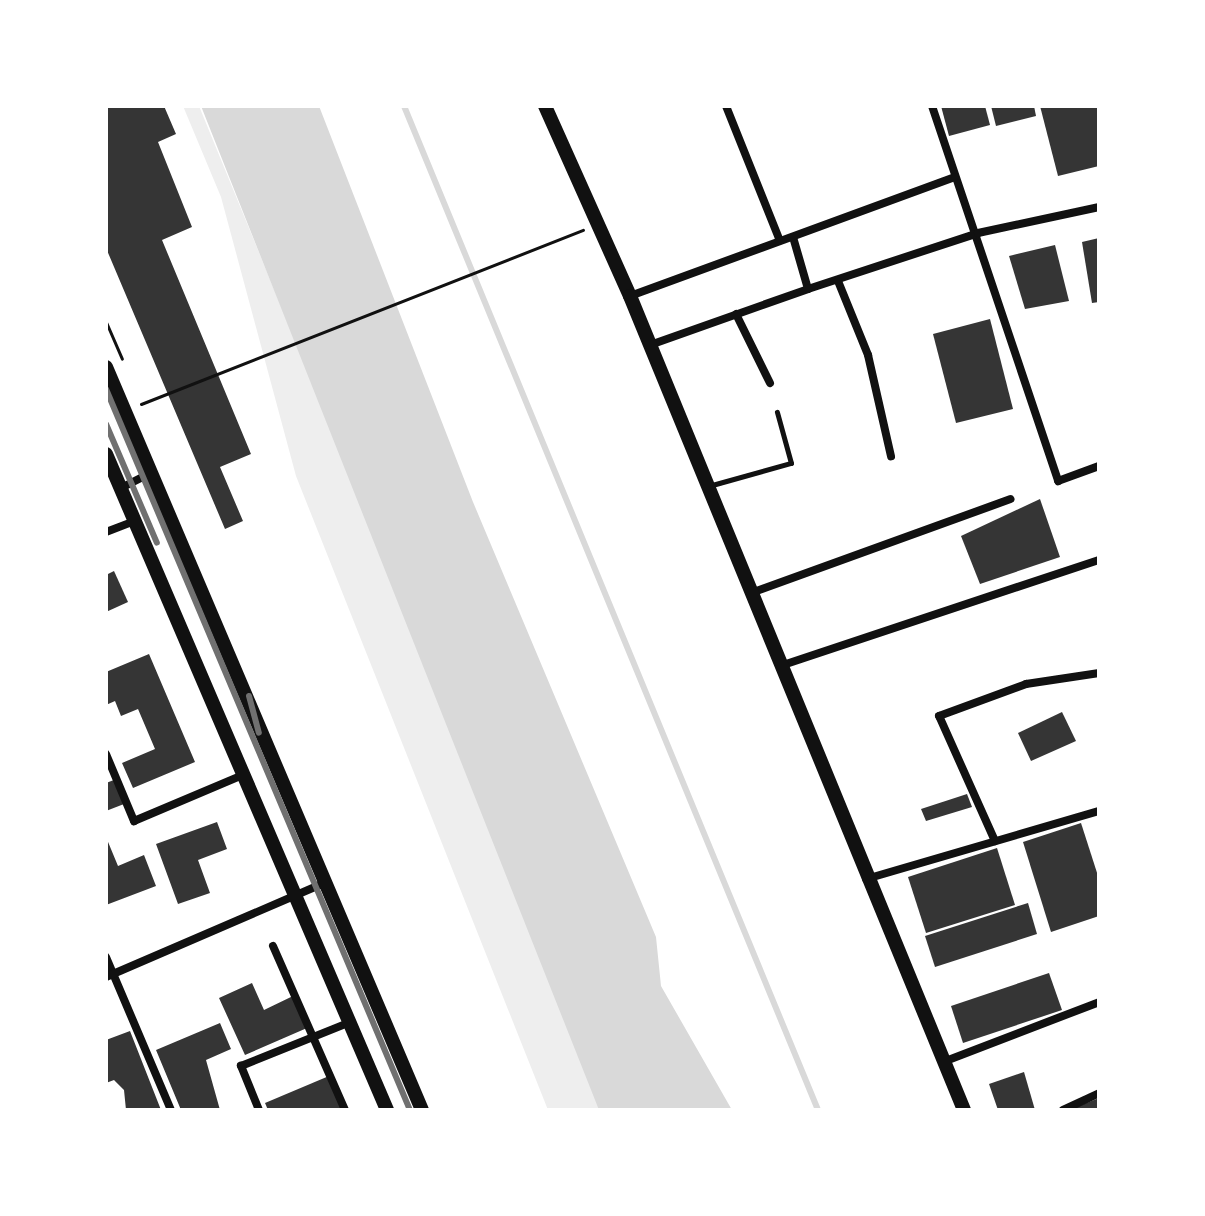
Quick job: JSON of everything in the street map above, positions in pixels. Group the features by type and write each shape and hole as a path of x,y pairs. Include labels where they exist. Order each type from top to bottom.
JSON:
{"street":[{"path":"545,106 630,296 864,880 964,1110"},
{"path":"726,106 780,241"},
{"path":"932,106 955,177 978,233 1058,481 1099,466"},
{"path":"630,296 955,177"},
{"path":"650,345 978,233 1099,207"},
{"path":"793,237 808,289"},
{"path":"838,281 868,355 891,456"},
{"path":"736,314 770,383"},
{"path":"106,367 322,884 422,1110"},
{"path":"106,454 387,1110"},
{"path":"121,488 151,473"},
{"path":"750,593 1010,499"},
{"path":"106,532 136,521"},
{"path":"779,666 1099,560"},
{"path":"995,841 939,716 1026,684 1099,673"},
{"path":"106,754 134,821 245,774"},
{"path":"864,880 1099,811"},
{"path":"110,975 322,884"},
{"path":"273,946 345,1110"},
{"path":"106,957 110,975 171,1110"},
{"path":"943,1062 1099,1002"},
{"path":"259,1110 241,1066 348,1023"},
{"path":"1063,1110 1099,1093"}],"lane":[{"path":"707,487 791,463 777,412"}],"path":[{"path":"141,404 598,224"}],"shaded area":[{"path":"183,106 199,106 409,619 627,1110 548,1110 296,476 221,197"},
{"path":"201,106 319,106 473,502 656,937 661,986 732,1110 599,1110"}],"building":[{"path":"106,106 164,106 176,134 158,142 192,227 162,240 251,454 220,467 243,521 225,529 106,248"},
{"path":"941,106 985,106 990,125 949,136"},
{"path":"991,106 1034,106 1036,116 996,126"},
{"path":"1040,106 1099,106 1099,166 1058,176"},
{"path":"1099,238 1099,302 1092,303 1082,242"},
{"path":"1055,245 1069,301 1025,309 1009,256"},
{"path":"990,319 1013,409 956,423 933,334"},
{"path":"1040,499 1060,557 980,584 961,536"},
{"path":"114,571 128,602 106,612 106,575"},
{"path":"149,654 195,762 133,788 122,763 155,749 138,709 121,716 115,701 106,705 106,672"},
{"path":"1062,712 1076,741 1031,761 1018,733"},
{"path":"114,780 124,804 106,811 106,783"},
{"path":"967,794 972,807 926,821 921,809"},
{"path":"217,822 227,849 198,860 210,893 178,904 156,844"},
{"path":"1081,823 1099,879 1099,916 1051,932 1023,842"},
{"path":"106,837 118,866 144,855 156,886 106,905"},
{"path":"997,848 1015,905 926,933 908,877"},
{"path":"1028,903 1037,934 935,967 925,936"},
{"path":"1049,973 1062,1010 963,1043 951,1006"},
{"path":"252,983 264,1010 293,996 307,1028 245,1055 219,998"},
{"path":"220,1023 231,1049 206,1060 220,1110 181,1110 156,1050"},
{"path":"130,1031 161,1110 126,1110 124,1090 114,1080 106,1083 106,1040"},
{"path":"1024,1072 1035,1110 998,1110 989,1084"},
{"path":"329,1076 343,1110 268,1110 265,1103"},
{"path":"1099,1098 1099,1110 1069,1110"}],"waterway":[{"path":"404,106 818,1110"}],"railway":[{"path":"106,389 410,1110"},
{"path":"106,424 157,543"},
{"path":"249,696 259,733"}]}
